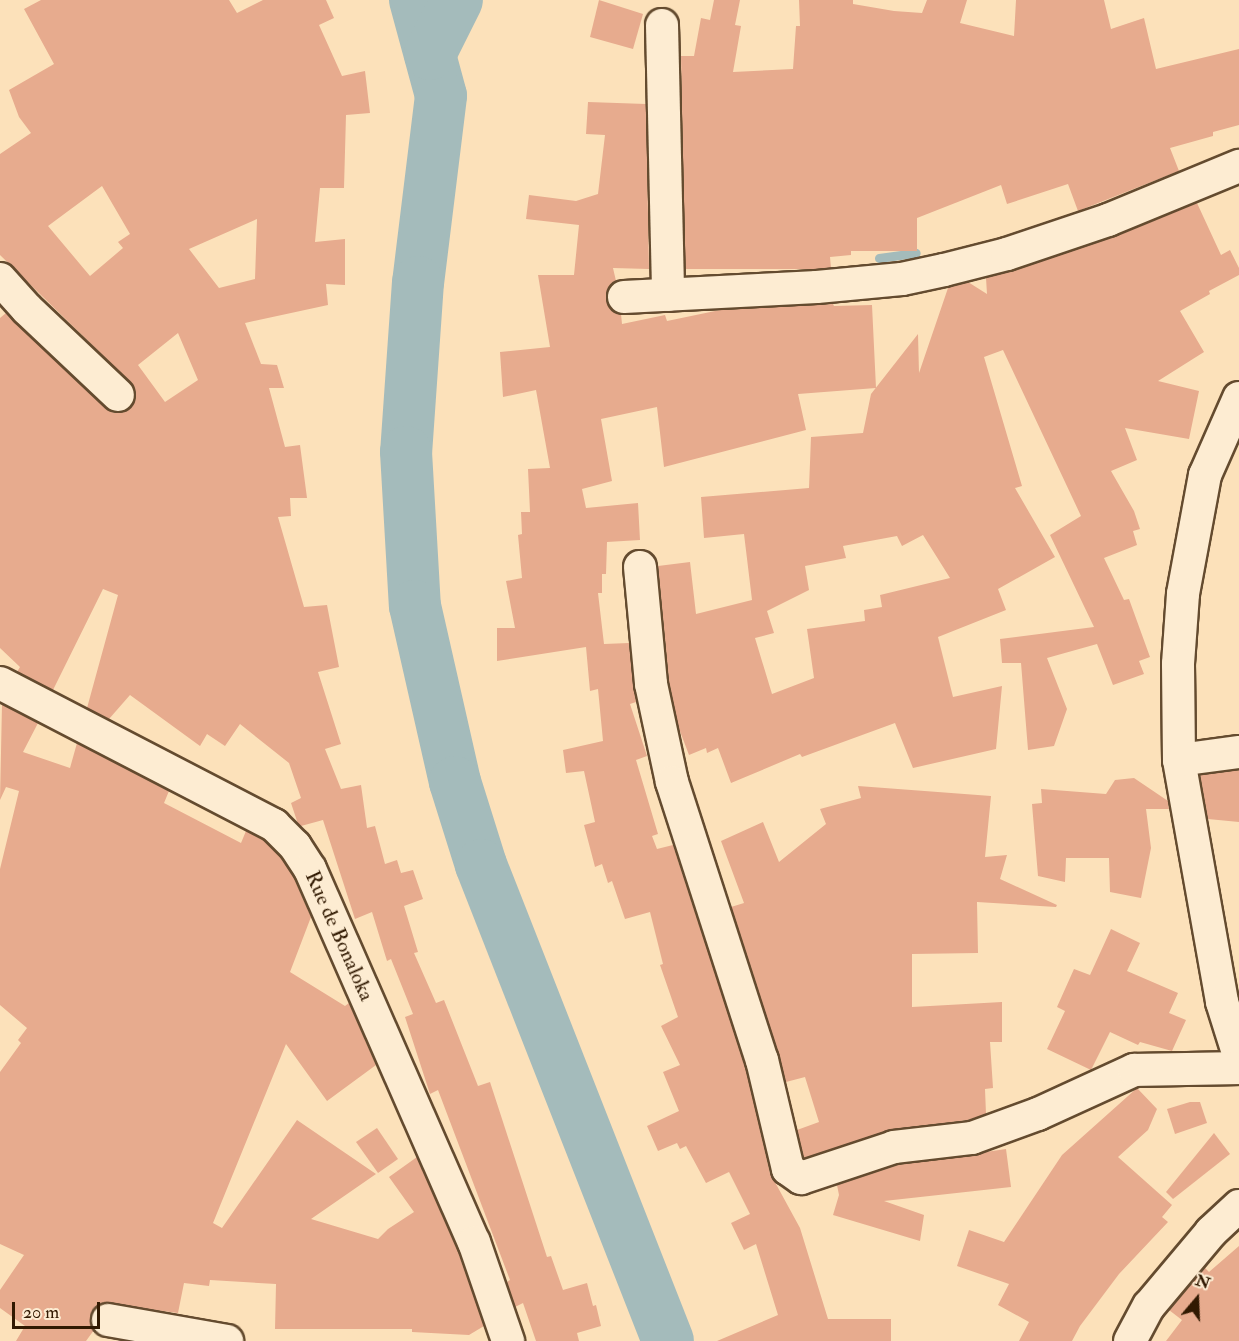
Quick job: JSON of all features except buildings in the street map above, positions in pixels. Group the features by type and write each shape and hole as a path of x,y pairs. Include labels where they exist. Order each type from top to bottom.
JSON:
{"street":[{"path":"662,25 668,295"},
{"path":"624,297 818,287 902,279 1007,254 1108,220 1239,166"},
{"path":"0,279 27,309 118,395"},
{"path":"1239,398 1205,475 1183,594 1178,664 1179,760 1222,1002 1239,1056"},
{"path":"640,567 651,684 672,782 762,1060 788,1169 801,1178 894,1147 972,1138 1038,1114 1134,1070 1239,1068"},
{"name":"Rue de Bonaloka","path":"0,682 274,825 295,846 310,869 474,1242 508,1341"},
{"path":"1179,760 1239,752"},
{"path":"1130,1341 1149,1306 1211,1232 1239,1206"},
{"path":"108,1320 227,1341"}],"waterway":[{"path":"415,0 441,96 418,282 406,452 415,606 455,782 481,865 668,1341"},
{"path":"430,54 457,0"},
{"path":"879,258 916,253"}]}
